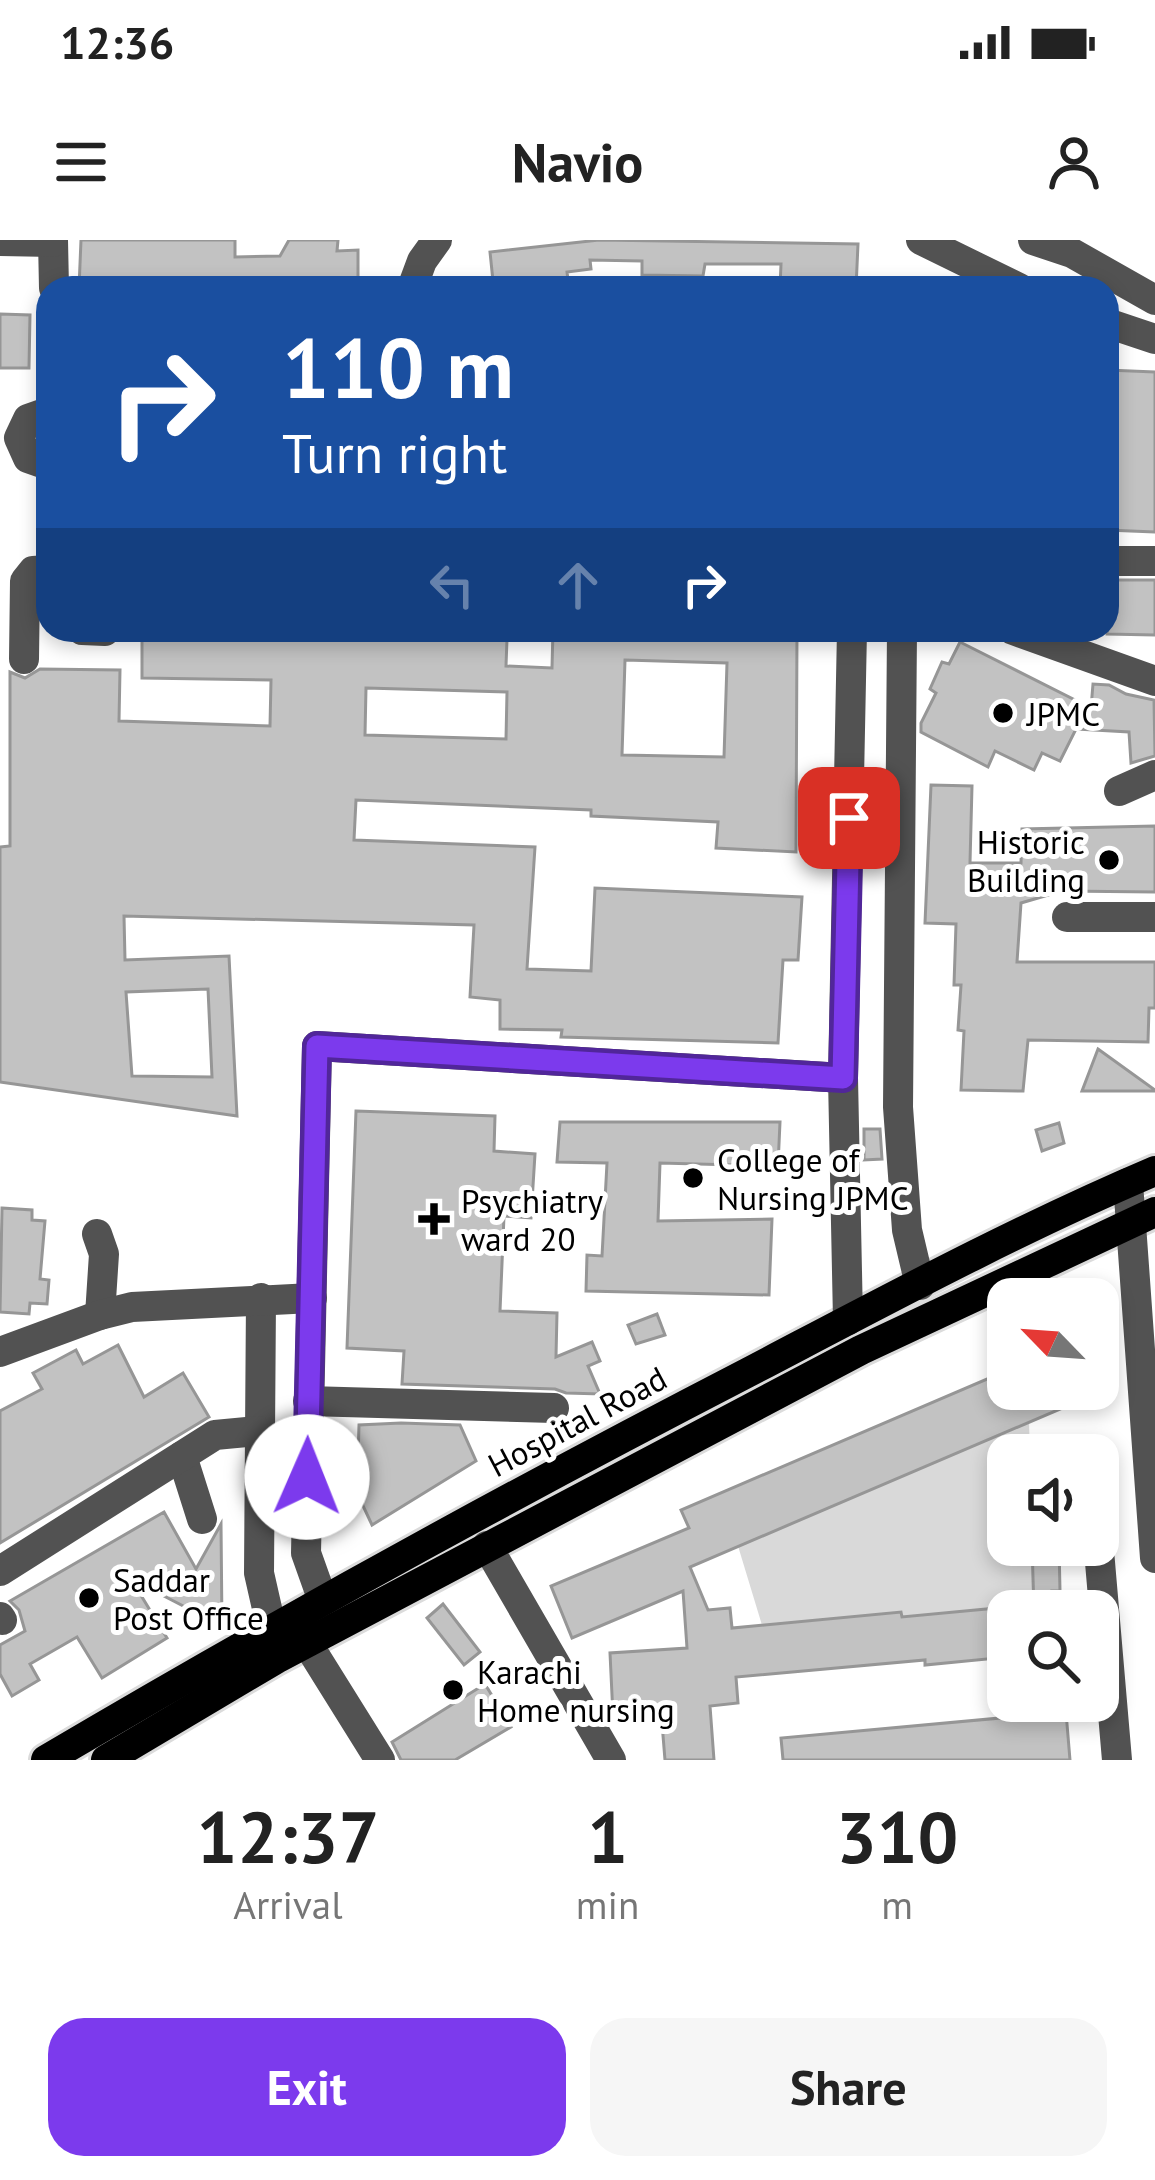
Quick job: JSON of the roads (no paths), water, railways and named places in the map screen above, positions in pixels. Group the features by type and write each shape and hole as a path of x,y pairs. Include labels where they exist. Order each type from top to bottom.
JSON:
{"main road":[{"name":"Hospital Road","path":"46,1760 322,1598 848,1320 1142,1177"},
{"name":"Hospital Road","path":"106,1760 307,1643 861,1350 1142,1218"}],"street":[{"path":"416,276 437,240"},
{"path":"921,240 977,275"},
{"path":"1033,240 1086,247 1155,300"},
{"path":"0,241 53,241 54,276"},
{"path":"1119,327 1155,339"},
{"path":"36,416 28,419 20,438 28,458 36,461"},
{"path":"1119,561 1155,561"},
{"path":"24,659 36,628 27,574 36,572"},
{"path":"848,1320 844,1079 852,642"},
{"path":"902,642 898,1107 907,1230 920,1285"},
{"path":"1047,642 1155,680"},
{"path":"1119,791 1155,775"},
{"path":"1067,916 1155,917"},
{"path":"322,1598 306,1553 317,1046 844,1079 898,1107"},
{"path":"844,1079 898,1054"},
{"path":"1142,1177 1155,1558"},
{"path":"98,1234 104,1254 100,1315"},
{"path":"260,1298 260,1573 272,1626"},
{"path":"0,1352 132,1307 312,1298"},
{"path":"308,1401 554,1408"},
{"path":"0,1570 223,1432 258,1431"},
{"path":"182,1456 202,1519"},
{"path":"487,1546 611,1760"},
{"path":"1100,1566 1117,1760"},
{"path":"307,1643 380,1760"}],"place":[{"name":"JPMC","path":"1003,713"},
{"name":"Historic Building","path":"1109,860"},
{"name":"College of Nursing JPMC","path":"693,1178"},
{"name":"Psychiatry ward 20","path":"434,1219"},
{"name":"Saddar Post Office","path":"89,1598"},
{"name":"Karachi Home nursing","path":"453,1690"}]}
